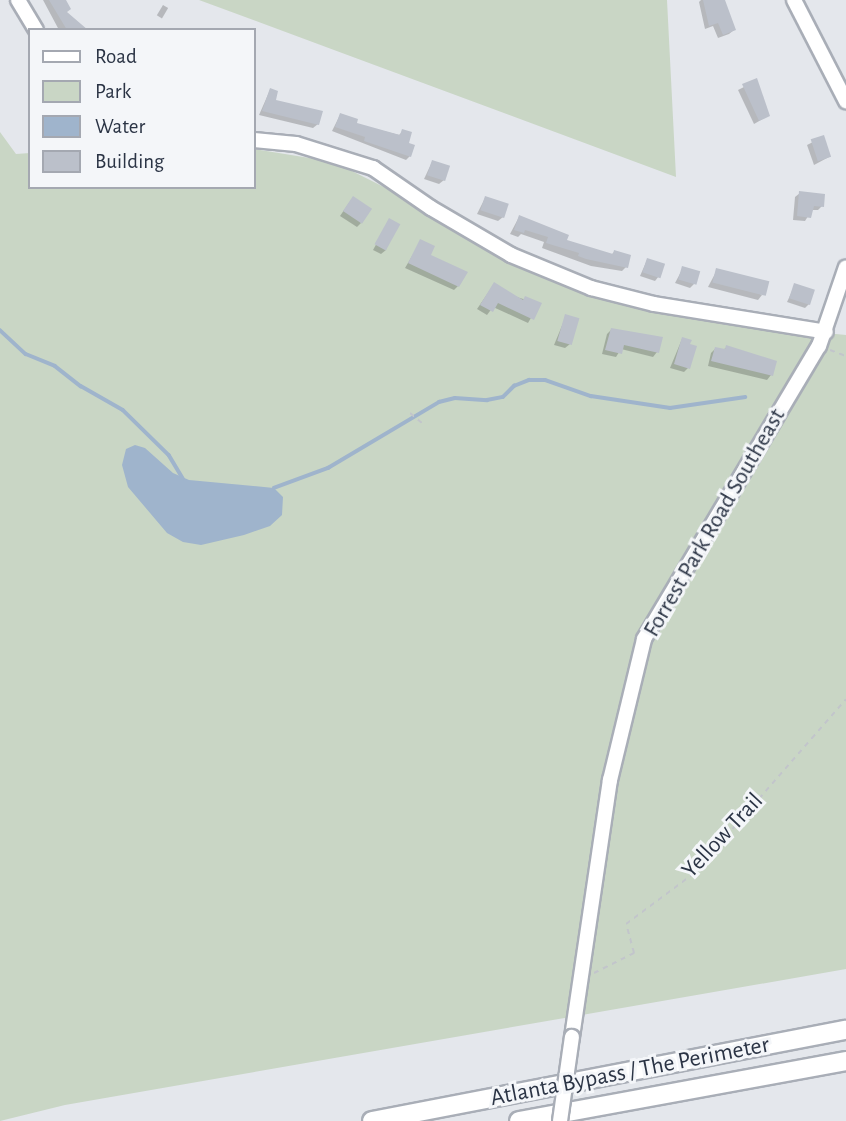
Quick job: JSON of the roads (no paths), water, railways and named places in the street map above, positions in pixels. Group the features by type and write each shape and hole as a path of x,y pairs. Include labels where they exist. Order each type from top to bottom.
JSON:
{"highway":[{"name":"Atlanta Bypass / The Perimeter","path":"372,1121 846,1030"},
{"name":"Atlanta Bypass / The Perimeter","path":"519,1121 846,1061"}],"street":[{"path":"18,0 35,28"},
{"path":"794,0 846,101"},
{"path":"256,140 296,144 373,168 431,208 511,255 591,288 654,304 826,332"},
{"name":"Forrest Park Road Southeast","path":"560,1121 610,780 645,639 819,346 846,267"}],"water":[{"path":"135,445 145,448 173,473 189,480 274,488 283,497 282,515 270,526 244,535 201,545 183,542 167,533 128,487 122,465 126,449"}],"waterway":[{"path":"0,330 26,354 55,366 81,386 123,410 169,455 183,478"},
{"path":"274,488 328,468 439,402 455,398 487,400 503,397 514,386 529,380 545,380 591,396 670,408 745,397"}]}
